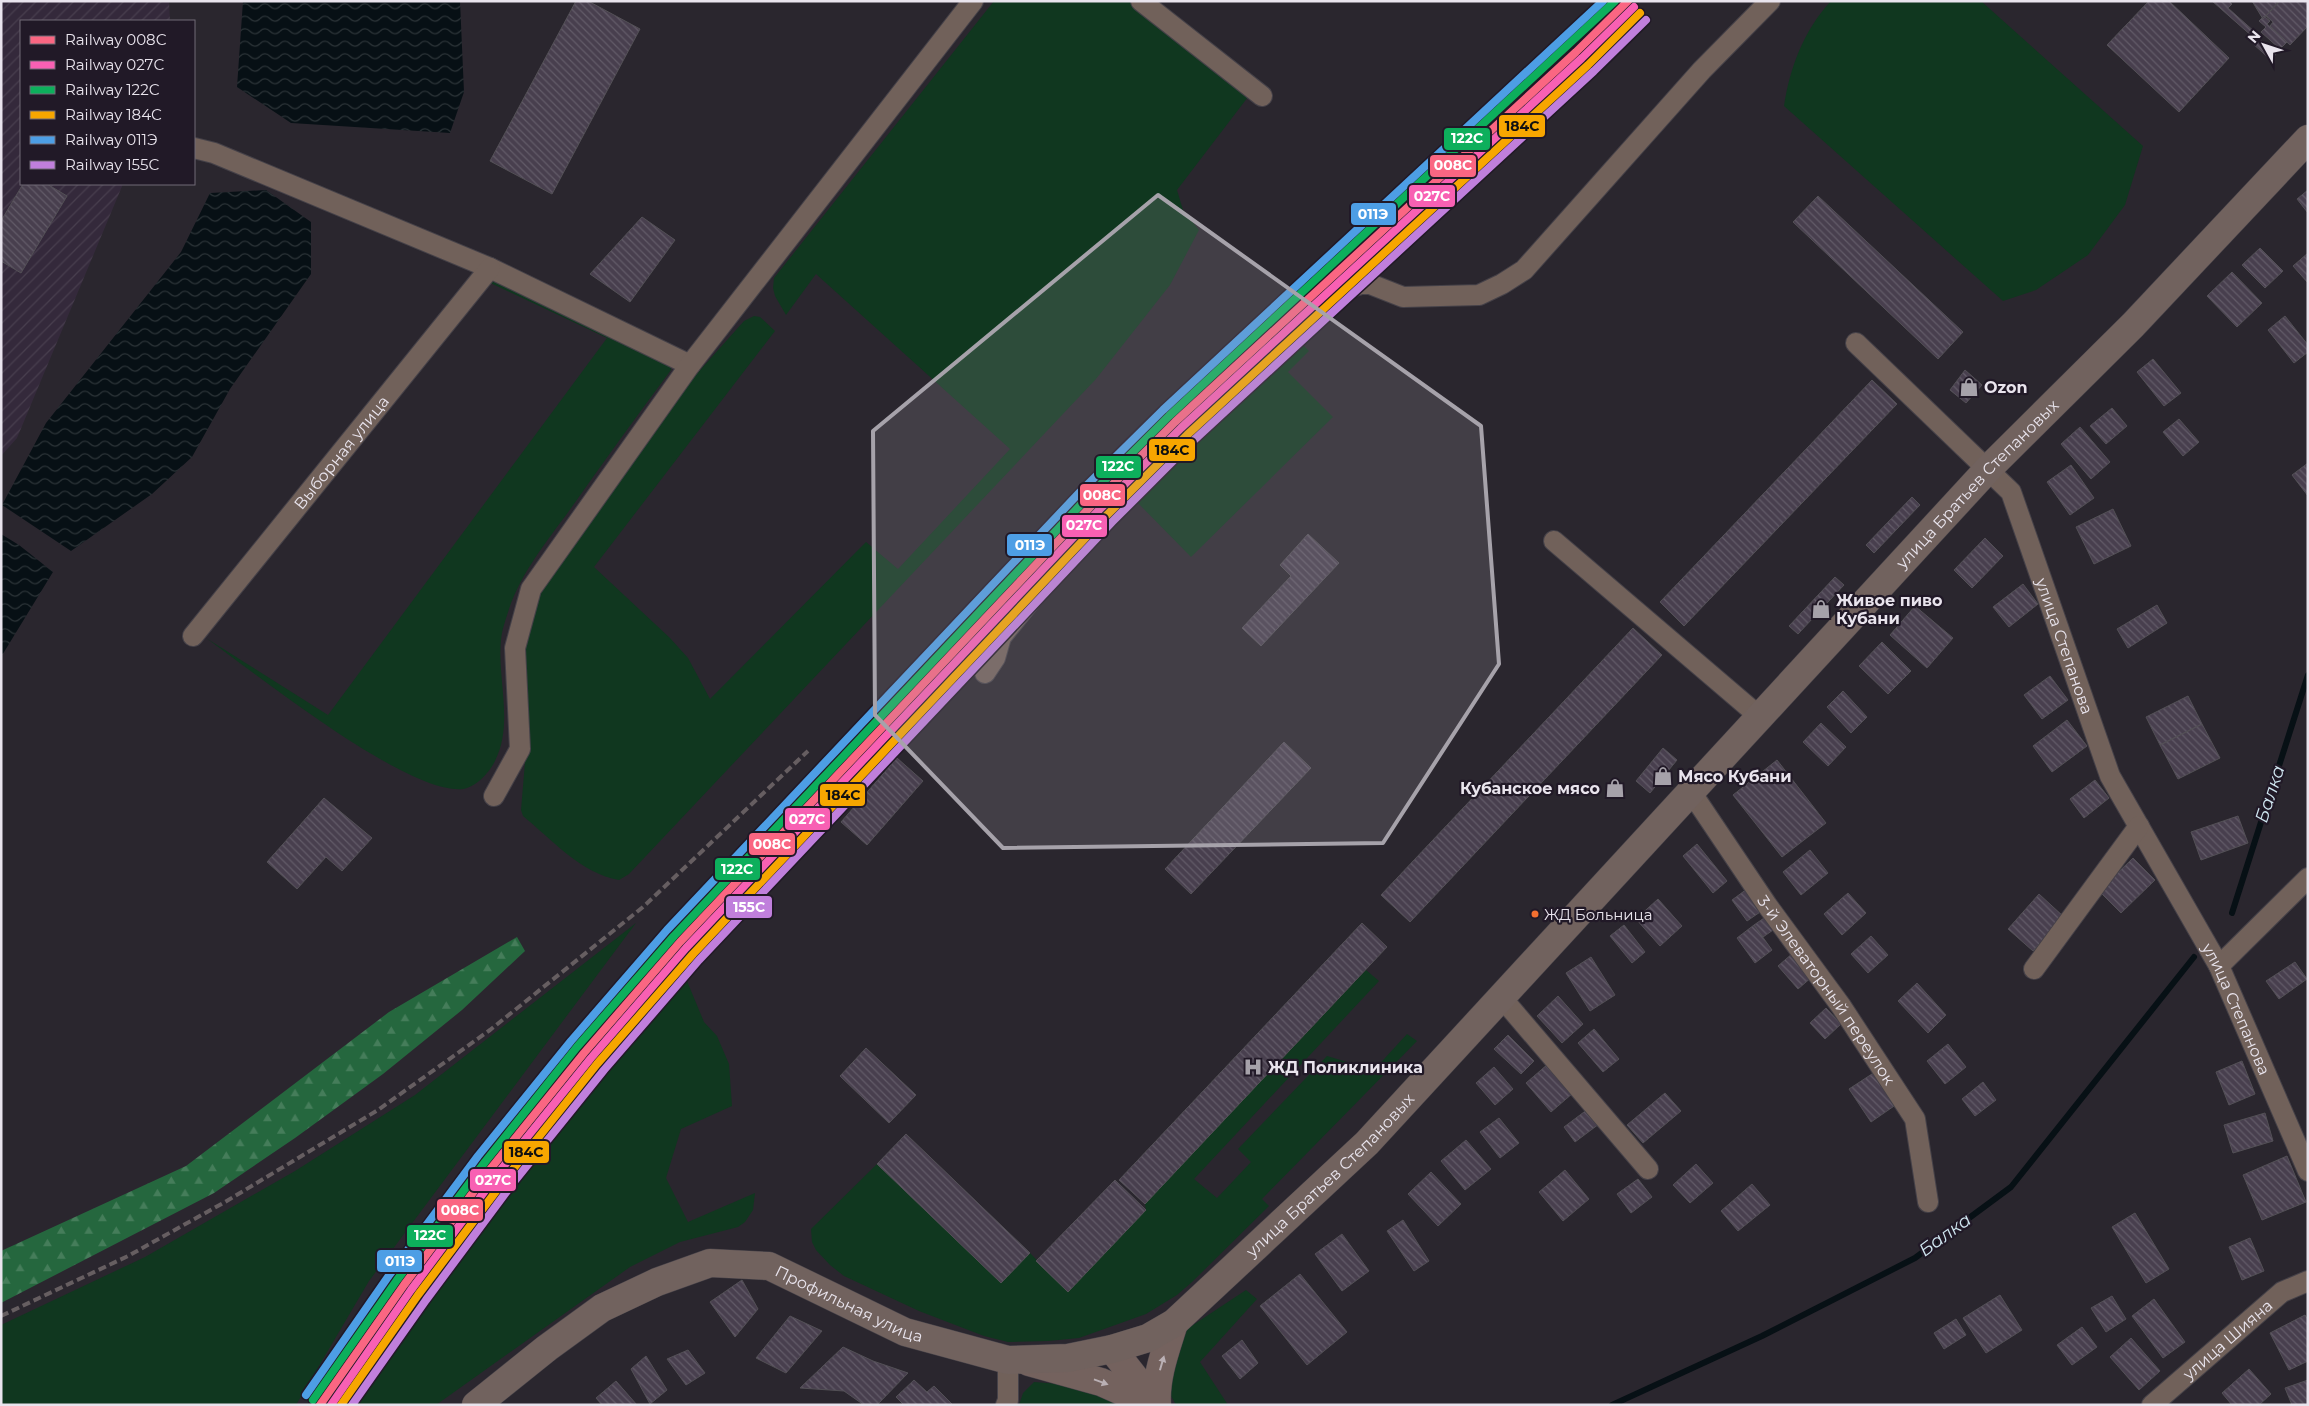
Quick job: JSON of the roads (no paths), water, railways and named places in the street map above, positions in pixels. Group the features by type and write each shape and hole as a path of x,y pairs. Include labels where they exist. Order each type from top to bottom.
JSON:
{"main road":[{"name":"улица Братьев Степановых","path":"1112,1349 1148,1338 1174,1323 1367,1143 1989,468 2133,324 2308,139"},
{"name":"Профильная улица","path":"476,1405 547,1348 602,1308 657,1282 710,1263 770,1266 905,1332 1014,1360 1068,1358 1112,1349"},
{"path":"1155,1405 1159,1373 1174,1323"},
{"path":"1112,1349 1155,1405"},
{"path":"1014,1360 1087,1378 1155,1405"}],"street":[{"path":"494,796 520,749 514,648 531,589 690,364 973,1"},
{"path":"1141,1 1262,96"},
{"path":"985,673 995,658 1001,636 1071,550 1229,383 1345,288 1367,284 1403,297 1479,295 1513,278 1524,270 1702,70 1770,1"},
{"path":"195,148 214,153 490,268 690,364"},
{"name":"Выборная улица","path":"193,636 490,268"},
{"name":"улица Степанова","path":"1856,343 2012,492 2110,776 2219,966 2308,1171"},
{"path":"1554,541 1760,717"},
{"name":"3-й Элеваторный переулок","path":"1691,792 1766,905 1841,1006 1915,1119 1928,1202"},
{"path":"2034,969 2139,826"},
{"path":"2219,966 2308,878"},
{"path":"1501,997 1648,1169"},
{"name":"улица Шияна","path":"2152,1405 2282,1292 2308,1282"},
{"path":"1006,1405 1014,1360"}],"water":[{"path":"243,1 460,1 464,92 450,133 291,123 237,87"},
{"path":"266,190 311,222 311,274 230,389 192,457 152,494 71,551 2,505 46,423 181,252 210,193"},
{"path":"1,534 19,545 53,572 1,657"}],"waterway":[{"name":"Балка","path":"2232,913 2308,675"},
{"name":"Балка","path":"1612,1405 1762,1336 1915,1258 2011,1187 2194,957"}],"railway":[{"path":"1,1316 128,1256 225,1202 378,1110 490,1030 643,907 808,751"}],"rail line":[{"name":"011Э","path":"306,1395 390,1274 478,1156 571,1041 667,930 1080,492 1163,410 1603,1"},
{"name":"122С","path":"313,1400 397,1280 485,1162 577,1047 674,936 1087,498 1169,416 1615,1"},
{"name":"008С","path":"320,1405 404,1285 492,1167 584,1053 680,942 1093,504 1175,422 1576,52 1628,1"},
{"name":"027С","path":"331,1405 411,1290 499,1172 591,1058 686,948 1099,510 1181,428 1582,58 1634,7"},
{"name":"184С","path":"341,1405 418,1295 506,1178 597,1064 693,954 1106,516 1187,435 1588,65 1640,13"},
{"name":"155С","path":"352,1405 426,1300 513,1183 604,1070 699,960 1112,522 1193,441 1594,71 1646,20"}],"place":[{"name":"Ozon","path":"1969,387"},
{"name":"Живое пиво Кубани","path":"1821,609"},
{"name":"Мясо Кубани","path":"1663,776"},
{"name":"Кубанское мясо","path":"1615,788"},
{"name":"ЖД Больница","path":"1535,914"},
{"name":"ЖД Поликлиника","path":"1253,1067"}]}
